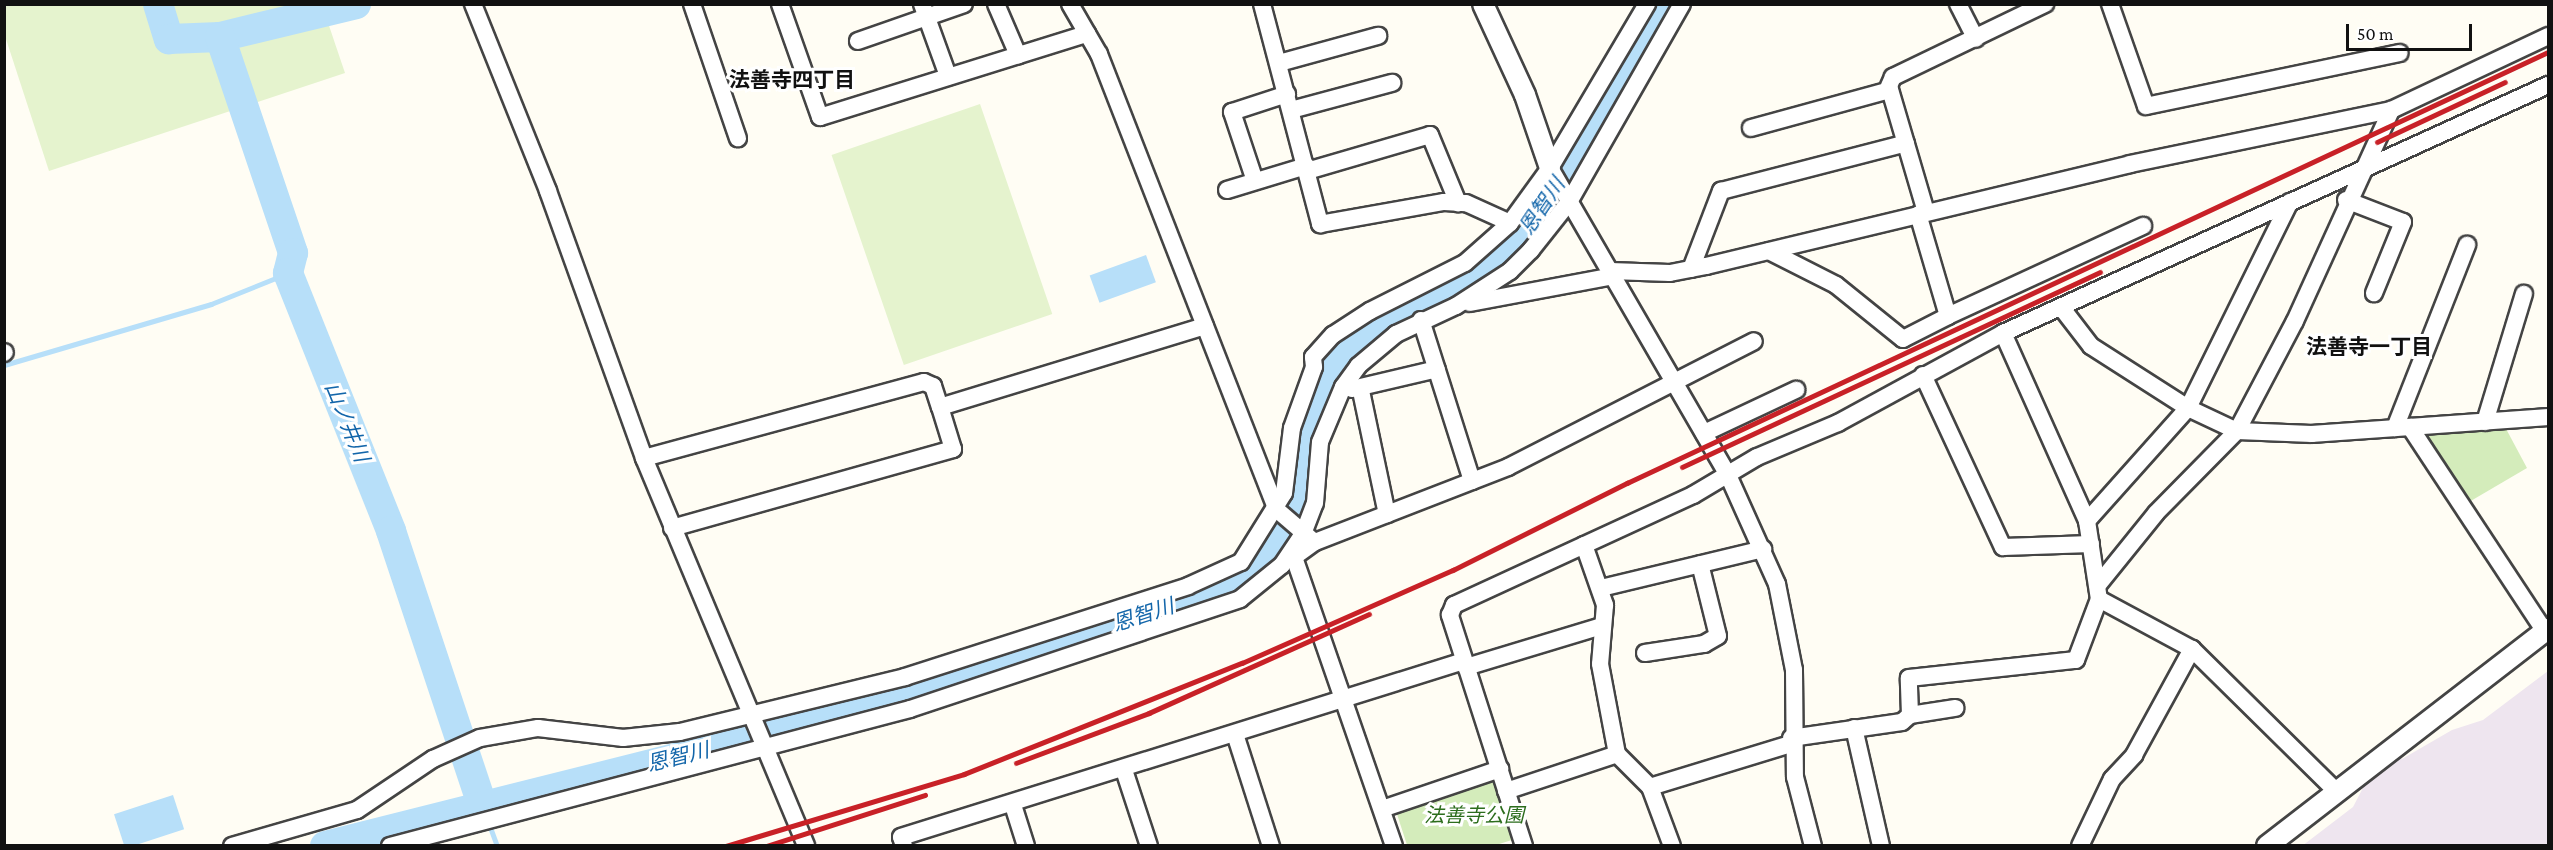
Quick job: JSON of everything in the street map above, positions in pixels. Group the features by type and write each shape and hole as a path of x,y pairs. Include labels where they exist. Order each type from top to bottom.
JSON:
{"street":[{"path":"473,4 548,191 644,458 672,528 768,746 806,846"},
{"path":"780,4 820,117 1087,34"},
{"path":"858,41 925,12 964,4"},
{"path":"996,4 1018,56"},
{"path":"1070,4 1087,34 1276,509 1306,536"},
{"path":"1262,4 1320,224 1458,203 1510,223"},
{"path":"1483,4 1525,95 1551,171 1728,475 1763,549 1788,631 1794,670 1791,741 1813,846"},
{"path":"232,846 314,824 372,803 433,759 500,733 538,728 643,738 754,718 905,677 1188,586 1241,562 1276,509 1313,357 1333,335 1370,311 1465,263 1510,223 1551,171 1647,4"},
{"path":"1456,306 1510,271 1567,199 1682,4"},
{"path":"1958,4 1976,39"},
{"path":"1948,316 1906,143 1890,90 1893,77 2045,4"},
{"path":"2110,4 2146,106 2400,53"},
{"path":"697,6 738,138"},
{"path":"925,12 948,76"},
{"path":"1279,63 1378,36"},
{"path":"390,846 910,709 1205,615 1240,599 1288,561 1306,536 1315,503 1320,442 1342,387 1376,348 1421,320 1456,306 1612,274 1691,269 1922,213 2391,110 2548,36"},
{"path":"1255,181 1232,112 1392,83"},
{"path":"1524,846 1450,615 1454,605 1728,475 1757,457 1838,423 2003,333 2548,85"},
{"path":"1751,128 1890,90"},
{"path":"1910,715 1909,678 2076,660 2098,592 2156,513 2236,431 2295,321 2346,200 2391,110"},
{"path":"1227,190 1430,135 1458,203"},
{"path":"1691,269 1721,191 1906,143"},
{"path":"2346,200 2403,222 2374,293"},
{"path":"2087,521 2188,408 2290,202"},
{"path":"1768,251 1836,285 1903,339 2143,226"},
{"path":"2402,427 2467,245"},
{"path":"2485,422 2524,294"},
{"path":"2061,307 2091,346 2188,408 2236,431 2402,427 2548,417"},
{"path":"1421,320 1472,481"},
{"path":"940,407 1205,326"},
{"path":"2003,333 2087,521 2098,592"},
{"path":"1306,536 1386,514 1472,481 1676,384 1754,341"},
{"path":"1342,387 1361,391 1437,369"},
{"path":"1923,375 2003,548 2091,544"},
{"path":"644,458 924,382 933,386 953,449 672,528"},
{"path":"1704,433 1796,390"},
{"path":"1361,391 1386,514"},
{"path":"2267,846 2335,790 2547,630 2402,427"},
{"path":"1584,545 1601,588 1600,664 1617,754 1650,787 1672,846"},
{"path":"1601,588 1763,549"},
{"path":"1288,561 1346,699 1394,846"},
{"path":"1645,653 1704,644 1718,636 1700,564"},
{"path":"2098,592 2192,649 2335,790"},
{"path":"904,846 901,837 1013,805 1346,699 1602,626"},
{"path":"2080,846 2112,779 2134,755 2192,649"},
{"path":"1650,787 1791,741 1854,728 1894,724 1910,715 1955,708"},
{"path":"1854,728 1881,846"},
{"path":"1235,734 1271,846"},
{"path":"1506,791 1617,754"},
{"path":"1124,770 1149,846"},
{"path":"1382,809 1500,770"},
{"path":"1013,805 1026,846"}],"shaded area":[{"path":"2548,671 2548,845 2302,846 2353,807 2366,782 2397,755 2402,759 2452,730 2483,720"}],"green space":[{"path":"4,5 322,5 345,73 49,171 5,36"},
{"path":"980,104 1052,314 904,365 832,155"},
{"path":"2504,425 2527,468 2469,502 2422,430"},
{"name":"法善寺公園","path":"1494,778 1515,839 1496,845 1407,845 1396,811"}],"water":[{"path":"1146,255 1156,282 1100,303 1090,276"},
{"path":"173,795 184,829 133,846 124,846 114,814"}],"waterway":[{"name":"山ノ井川","path":"158,4 169,39 220,37 356,4"},
{"name":"恩智川","path":"325,846 758,737 1060,643 1242,578 1269,559 1286,531 1302,488 1304,442 1318,397 1341,360 1369,333 1487,271 1525,235 1669,4"},
{"name":"山ノ井川","path":"220,37 293,253 288,273 391,531 483,808"},
{"path":"4,365 211,304 288,273"},
{"path":"483,808 497,846"}],"railway":[{"path":"726,846 964,774 1242,663 1453,570 1627,483 2548,52"},
{"path":"2377,142 2505,82"},
{"path":"1682,467 2100,272"},
{"path":"1016,763 1149,713 1369,614"},
{"path":"767,846 925,795"}],"district":[{"name":"法善寺四丁目","path":"792,80"},
{"name":"法善寺一丁目","path":"2369,347"}]}
